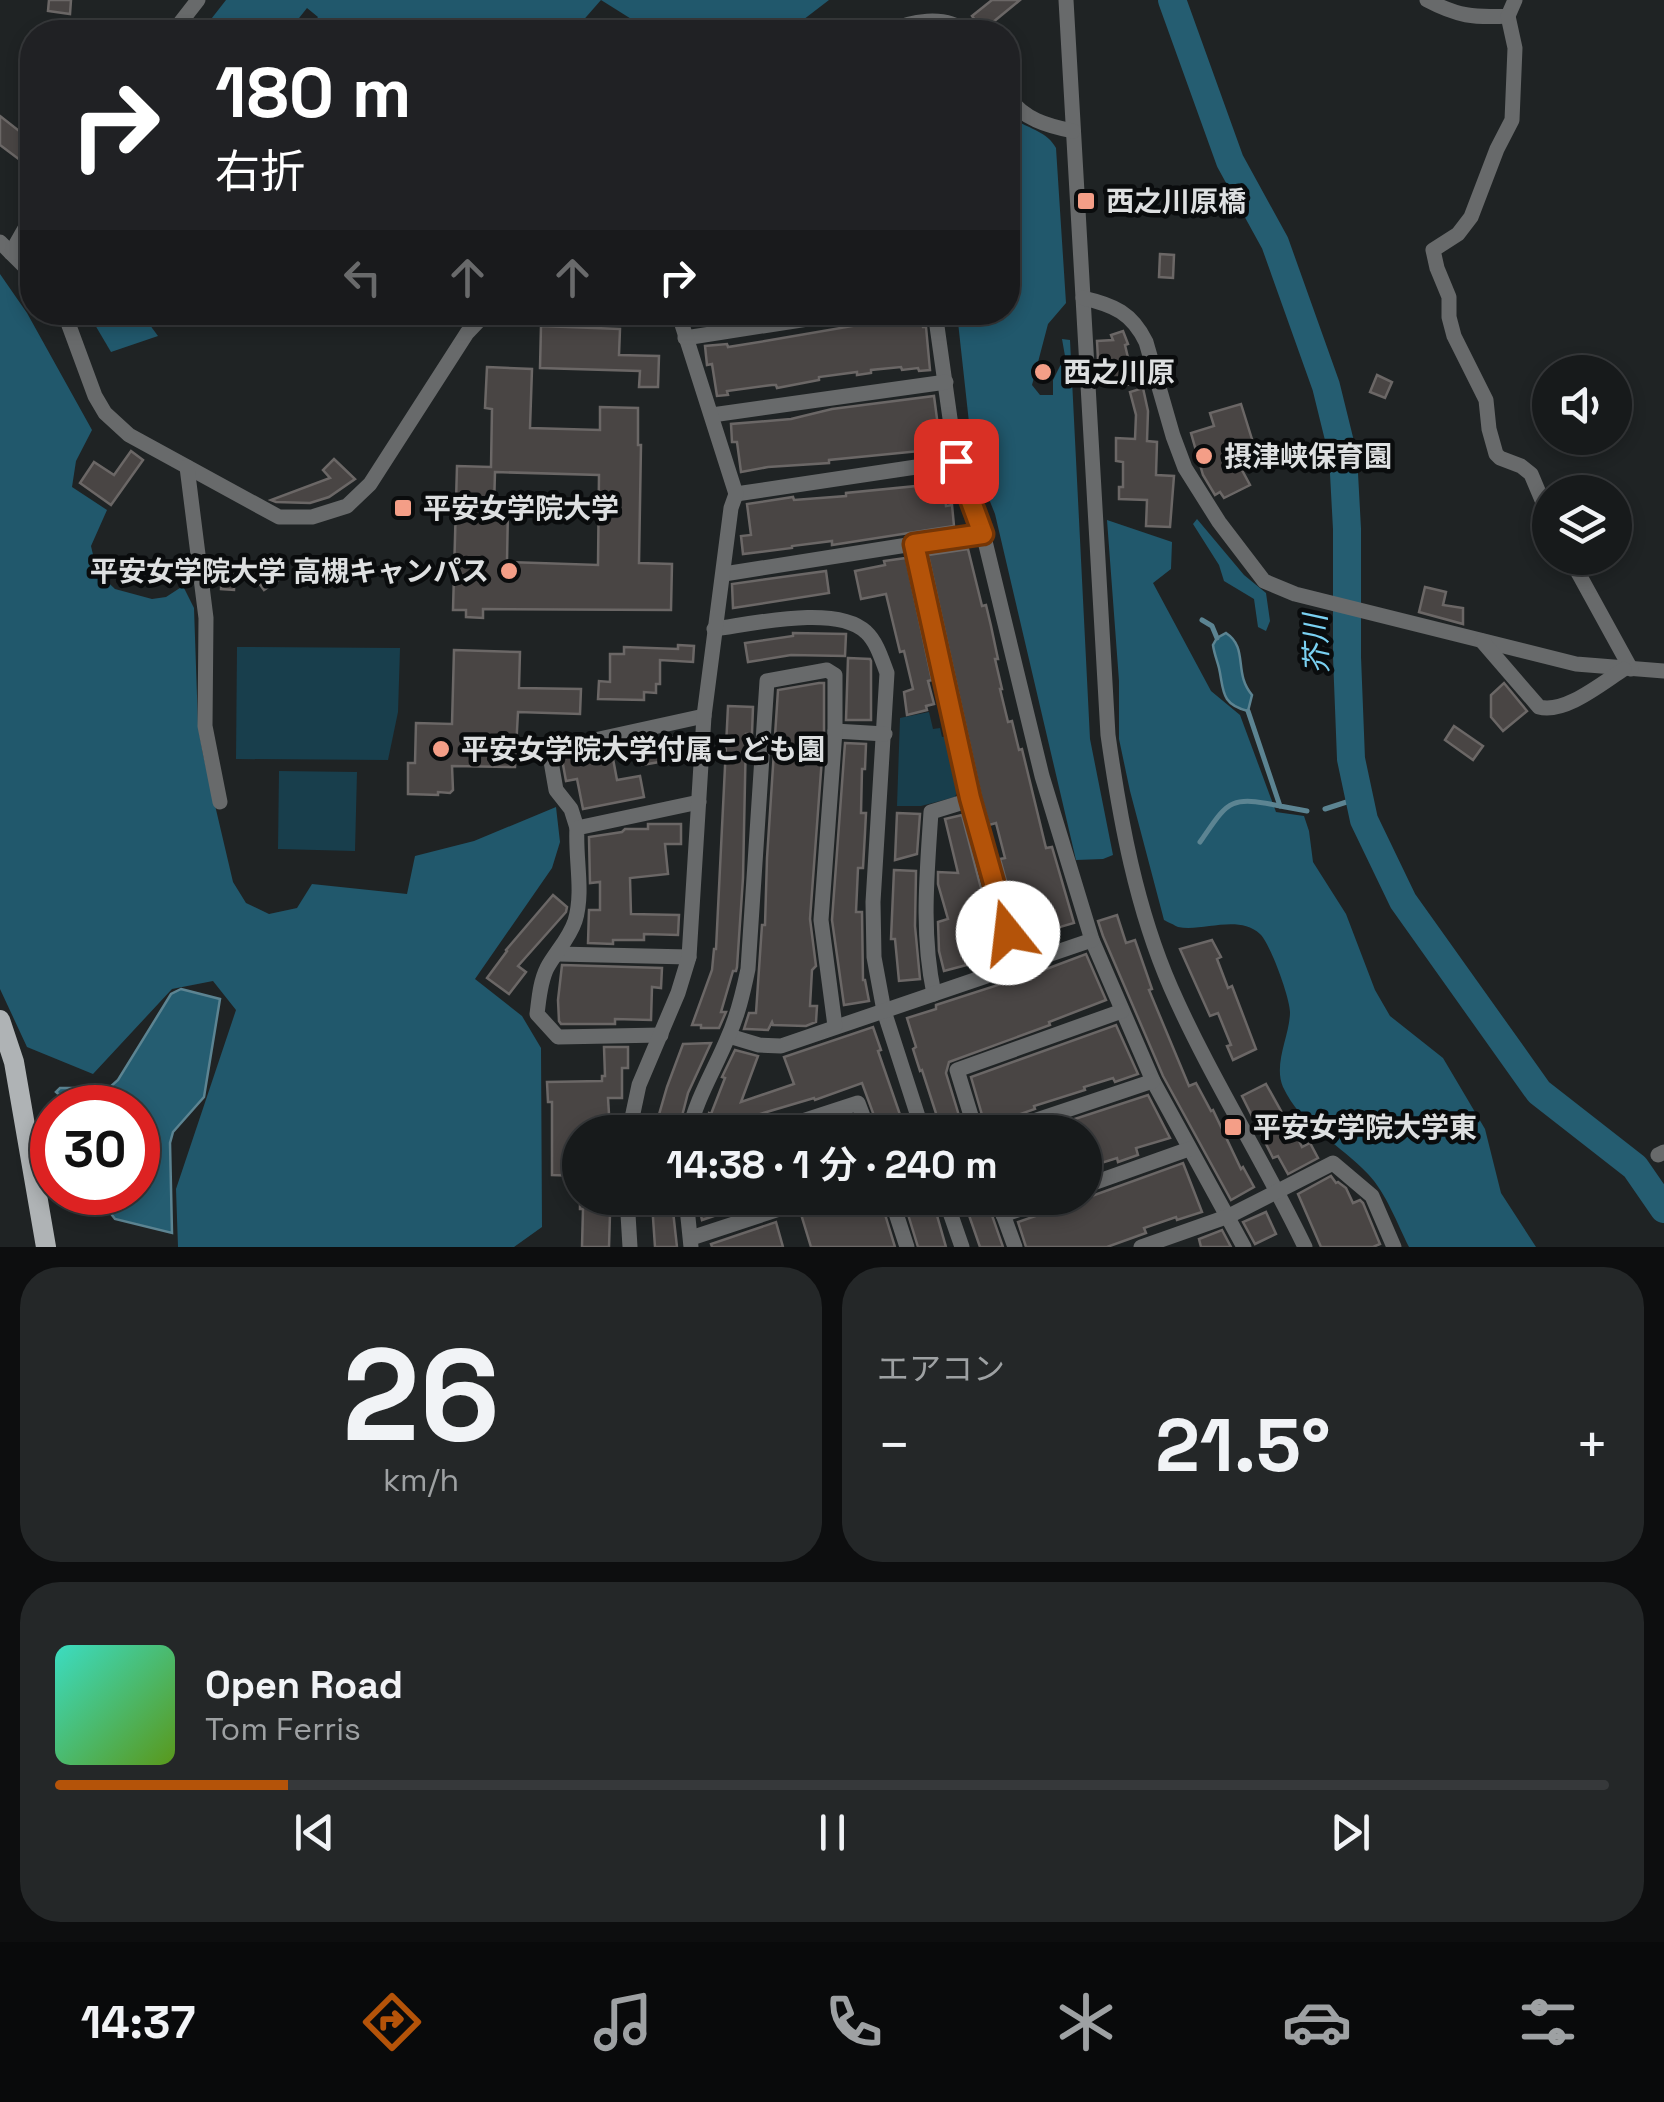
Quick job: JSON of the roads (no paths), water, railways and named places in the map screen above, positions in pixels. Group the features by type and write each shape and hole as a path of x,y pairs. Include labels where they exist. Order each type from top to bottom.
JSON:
{"main road":[{"path":"0,1020 14,1062 46,1247"}],"street":[{"path":"182,20 198,0"},
{"path":"1066,0 1108,735 1128,852 1170,987 1305,1247"},
{"path":"1427,0 1463,16 1511,8 1515,48 1512,120 1471,217 1458,234 1433,250 1449,297 1451,327 1486,400 1488,428 1496,454 1521,466 1532,476"},
{"path":"1020,109 1050,126 1073,131"},
{"path":"1083,298 1118,309 1140,330 1185,468 1264,582 1295,594 1576,664 1664,670"},
{"path":"69,325 95,396 105,413 128,434 278,517 312,518 347,506 370,484 474,325"},
{"path":"633,1115 639,1085 689,957 704,716 736,494 682,325"},
{"path":"686,338 769,325"},
{"path":"936,325 956,461 983,534 1042,776 1092,940 1153,1081 1244,1247"},
{"path":"712,415 946,382"},
{"path":"736,494 956,461"},
{"path":"187,466 206,618 205,726 220,802"},
{"path":"724,574 983,534"},
{"path":"914,544 970,800 1017,966"},
{"path":"1579,575 1628,669"},
{"path":"714,629 820,616 850,622 867,632 888,673 873,902 874,957 884,1011 918,1115"},
{"path":"1482,641 1539,706 1550,710 1628,669"},
{"path":"692,1115 741,1002 752,934 767,680 827,670 834,675 835,731 821,920 835,1026"},
{"path":"661,1034 558,1038 537,1014 546,970 574,921 579,885 576,828 571,809 556,790 549,750 704,716"},
{"path":"835,731 885,734"},
{"path":"934,994 924,914 931,812 970,800"},
{"path":"576,828 699,802"},
{"path":"729,1036 759,1045 782,1046 1092,940"},
{"path":"558,954 689,957"},
{"path":"971,1115 958,1070 1122,1011"},
{"path":"1052,1115 1153,1081"},
{"path":"821,1115 858,1103 862,1115"},
{"path":"1102,1180 1189,1149"},
{"path":"1140,1247 1229,1216 1333,1163 1372,1196 1394,1247"},
{"path":"628,1215 630,1247"},
{"path":"688,1215 691,1243 767,1215"},
{"path":"896,1215 906,1247"},
{"path":"951,1215 962,1247"},
{"path":"1003,1215 1015,1247"}],"waterway":[{"name":"芥川","path":"1172,0 1230,161 1275,243 1326,386 1343,455 1351,759 1364,820 1403,901 1539,1092 1635,1167 1664,1209"},
{"path":"1202,620 1212,626 1217,638"},
{"path":"1248,711 1280,806 1307,811"},
{"path":"1325,809 1359,798"},
{"path":"1200,842 1231,805 1250,801 1280,806"}],"place":[{"name":"西之川原橋","path":"1086,201"},
{"name":"西之川原","path":"1043,372"},
{"name":"摂津峡保育園","path":"1204,456"},
{"name":"平安女学院大学","path":"403,508"},
{"name":"平安女学院大学 高槻キャンパス","path":"509,571"},
{"name":"平安女学院大学付属こども園","path":"441,749"},
{"name":"平安女学院大学東","path":"1233,1127"}]}
